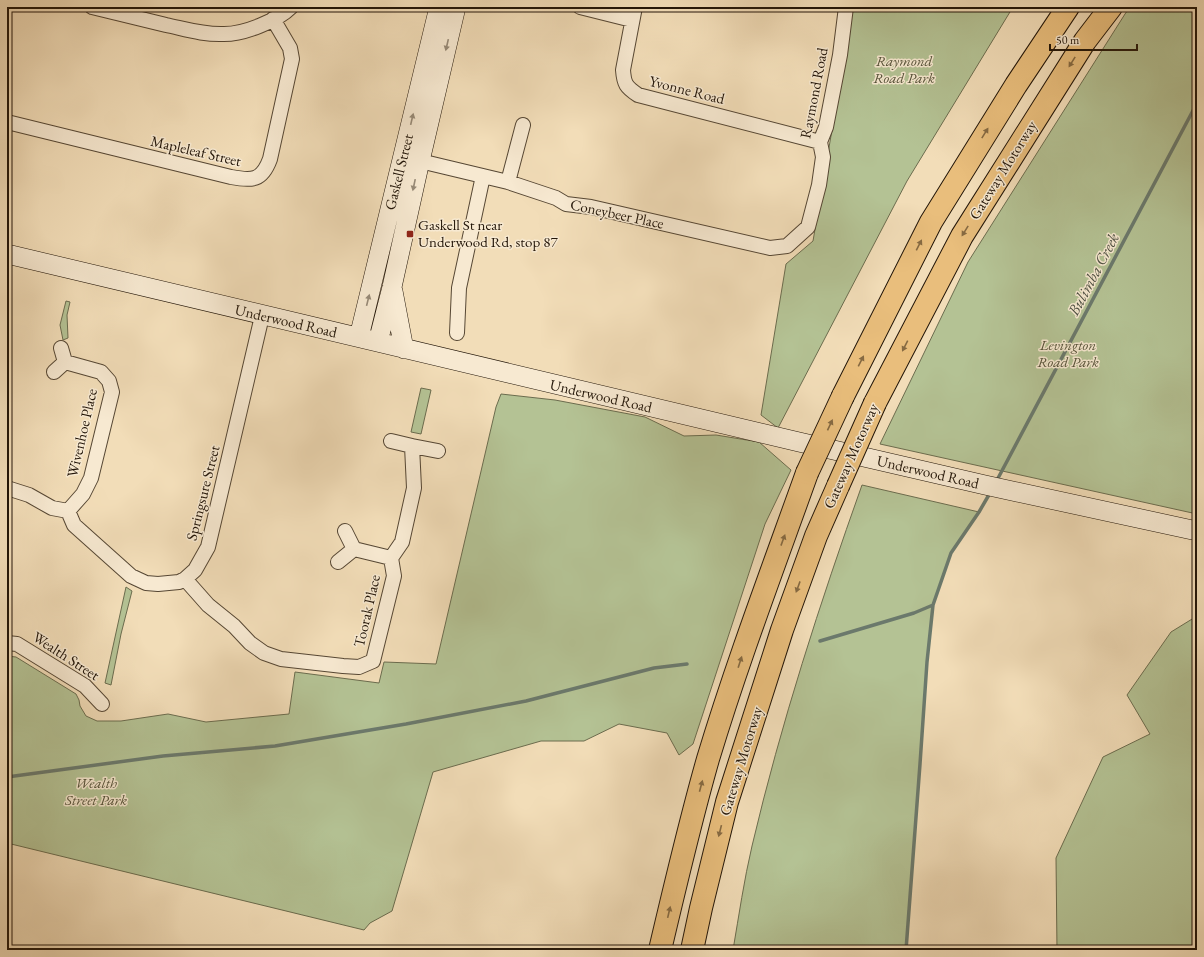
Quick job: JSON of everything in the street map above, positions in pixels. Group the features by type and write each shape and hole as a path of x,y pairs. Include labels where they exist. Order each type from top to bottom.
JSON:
{"highway":[{"name":"Gateway Motorway","path":"660,950 680,863 708,760 749,632 807,473 843,396 930,222 1016,85 1068,7"},
{"name":"Gateway Motorway","path":"692,950 701,908 732,788 782,630 816,536 875,402 962,236 1085,41 1111,7"}],"main road":[{"name":"Gaskell Street","path":"378,342 392,287 411,159 439,7"},
{"name":"Gaskell Street","path":"359,338 456,7"},
{"name":"Underwood Road","path":"7,254 262,316 985,485 1197,531"},
{"name":"Gaskell Street","path":"392,287 404,349"}],"street":[{"path":"92,7 204,33 224,34 243,32 273,19 291,7"},
{"path":"580,7 634,14"},
{"name":"Raymond Road","path":"787,246 808,227 819,185 823,157 820,142 826,126 840,55 846,7"},
{"name":"Yvonne Road","path":"634,14 623,70 624,79 628,88 638,95 820,142"},
{"name":"Mapleleaf Street","path":"7,122 231,178 246,180 259,177 266,170 270,159 292,59 290,48 273,19"},
{"path":"508,182 523,125"},
{"name":"Coneybeer Place","path":"411,159 508,182 556,198 566,204 591,206 770,248 787,246"},
{"path":"457,333 459,288 483,176"},
{"name":"Springsure Street","path":"185,579 195,570 208,547 262,316"},
{"path":"54,372 65,362 61,348"},
{"name":"Wivenhoe Place","path":"65,362 101,372 109,381 112,392 92,478 83,494 68,511"},
{"path":"391,441 438,451"},
{"name":"Toorak Place","path":"185,579 208,605 234,626 250,643 264,653 281,659 359,667 373,661 394,576 391,558 402,542 414,488 412,446"},
{"path":"7,488 29,495 52,508 68,511 74,525 131,576 146,583 158,584 179,582 185,579"},
{"path":"345,531 354,549 391,558"},
{"path":"338,562 354,549"},
{"name":"Wealth Street","path":"7,643 17,644 85,686 102,704"}],"green space":[{"name":"Raymond Road Park","path":"853,7 1013,7 907,181 778,428 761,415 786,264 813,241"},
{"name":"Levington Road Park","path":"1130,7 1197,7 1197,514 880,444 968,262"},
{"path":"66,301 70,302 67,315 68,338 63,340 60,325"},
{"path":"421,388 431,390 421,434 411,432"},
{"name":"Wealth Street Park","path":"501,394 555,400 645,417 684,436 716,435 759,442 791,470 765,524 693,744 679,755 667,733 619,724 584,741 541,741 433,772 392,911 370,923 364,930 7,843 7,656 16,657 76,694 80,706 86,716 97,721 121,721 168,714 206,722 289,714 295,672 379,683 384,662 436,664 496,407"},
{"path":"862,485 979,512 951,553 933,605 927,662 906,950 733,950 749,859 763,800 788,709 816,619"},
{"path":"126,587 132,591 121,634 111,685 105,683"},
{"path":"1197,616 1197,950 1057,950 1056,858 1103,757 1150,734 1127,695 1171,632"}],"waterway":[{"name":"Bulimba Creek","path":"996,482 1197,103"},
{"path":"906,950 927,662 933,605 951,553 990,493"},
{"path":"820,641 914,613 933,605"},
{"path":"7,777 163,756 275,746 406,724 526,701 654,668 687,664"}],"place":[{"name":"Gaskell St near Underwood Rd, stop 87","path":"410,234"}]}
